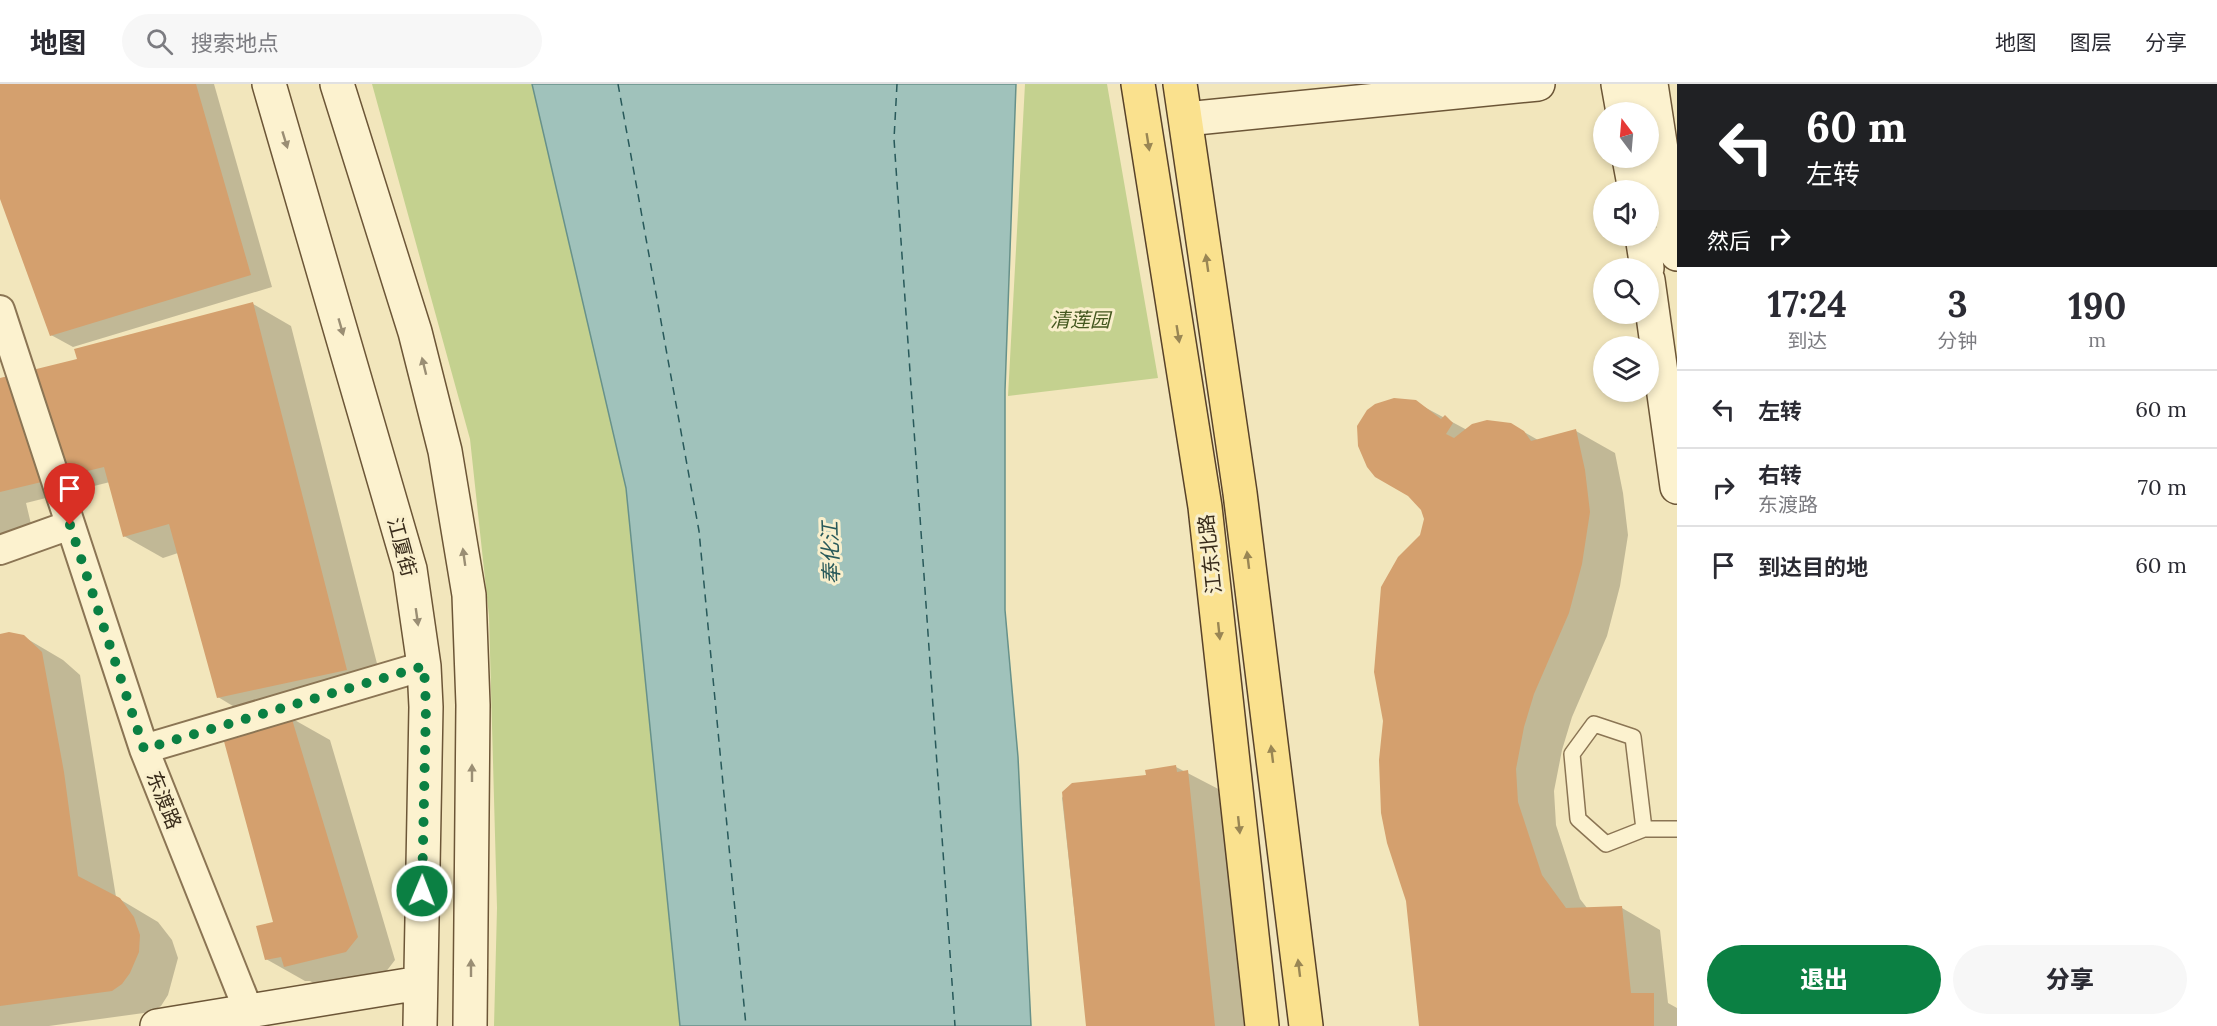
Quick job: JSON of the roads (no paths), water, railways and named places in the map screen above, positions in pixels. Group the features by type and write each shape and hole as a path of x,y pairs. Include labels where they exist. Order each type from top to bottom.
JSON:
{"main road":[{"name":"江厦街","path":"269,84 410,569 424,666 426,707 420,1026"},
{"path":"338,84 415,332 445,451 469,595 473,705 470,1026"},
{"name":"江东北路","path":"1138,84 1205,507 1262,1026"},
{"name":"江东北路","path":"1180,84 1240,493 1306,1026"},
{"path":"1186,119 1538,84"},
{"path":"1618,84 1621,102"},
{"path":"1651,84 1677,254"},
{"path":"1654,324 1677,487"},
{"path":"157,1026 420,983"}],"street":[{"name":"东渡路","path":"0,310 144,749 249,1012"},
{"path":"0,550 70,525"},
{"path":"144,749 424,666"}],"lane":[{"path":"1644,830 1633,737 1594,724 1572,754 1578,819 1606,844 1644,830 1677,829"}],"water":[{"name":"奉化江","path":"532,84 1016,84 1005,390 1005,610 1018,757 1031,1026 680,1026 626,488"}],"park label":[{"name":"清莲园","path":"1080,320"}]}
